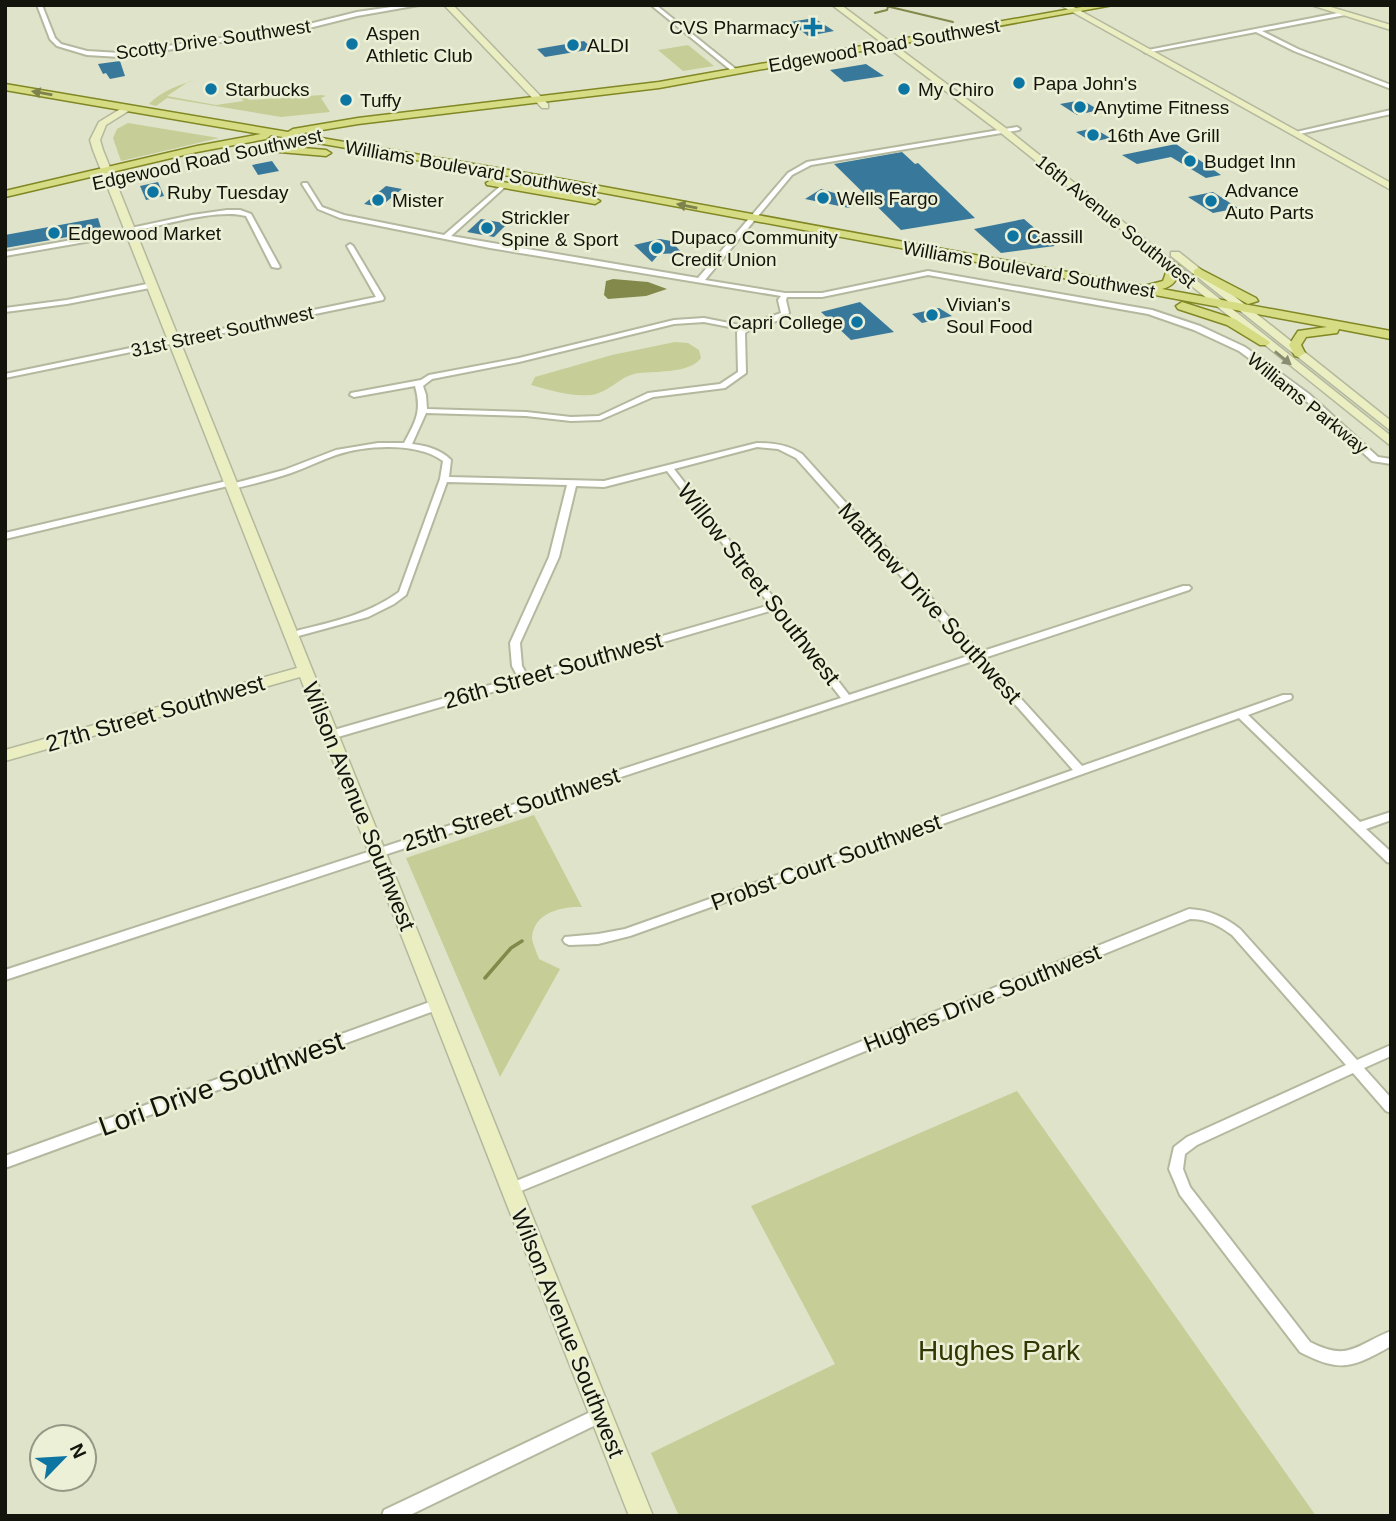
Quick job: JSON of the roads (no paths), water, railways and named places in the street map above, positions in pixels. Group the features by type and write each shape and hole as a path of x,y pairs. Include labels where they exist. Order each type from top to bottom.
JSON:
{"main road":[{"path":"448,5 543,104"},
{"name":"16th Avenue Southwest","path":"836,5 1017,129 1391,427"},
{"name":"16th Avenue Southwest","path":"847,5 1391,442"},
{"path":"1064,5 1391,187"},
{"name":"Edgewood Road Southwest","path":"298,138 659,85 1109,5"},
{"path":"1315,5 1391,28"},
{"name":"Williams Boulevard Southwest","path":"5,87 127,108 275,139 326,153 464,178"},
{"path":"5,98 252,139"},
{"name":"Edgewood Road Southwest","path":"5,194 384,118 543,104"},
{"name":"Wilson Avenue Southwest","path":"127,108 102,124 94,140 641,1516"},
{"path":"352,129 341,132 335,138 359,148"},
{"name":"Williams Boulevard Southwest","path":"275,139 298,138 359,148 1155,299 1337,327"},
{"name":"Edgewood Road Southwest","path":"5,202 252,139 275,139"},
{"path":"202,156 268,148 326,153"},
{"name":"Williams Boulevard Southwest","path":"478,180 1240,306 1391,337"},
{"path":"1140,289 1169,283 1174,278 1174,267"},
{"path":"1198,272 1246,299 1337,327"},
{"path":"1155,299 1223,318 1264,342"},
{"path":"1299,353 1294,345 1302,334 1337,327"},
{"name":"27th Street Southwest","path":"5,756 305,671"}],"street":[{"name":"Scotty Drive Southwest","path":"39,5 53,39 59,45 86,53 126,54 301,28 357,14 417,5"},
{"path":"653,5 735,71"},
{"path":"1146,51 1343,14"},
{"path":"1256,30 1296,50 1391,87"},
{"path":"1295,133 1391,112"},
{"path":"1377,115 1391,123"},
{"path":"701,280 790,174 809,163 1017,129"},
{"name":"Williams Parkway","path":"305,184 320,208 329,214 445,238 785,295 822,295 928,273 1149,312 1197,328 1242,349 1296,388 1375,459 1391,462"},
{"path":"445,238 505,185"},
{"path":"5,254 228,212 245,212 276,267"},
{"name":"31st Street Southwest","path":"5,376 380,298 350,246"},
{"path":"5,310 67,302 152,285"},
{"path":"354,395 422,382 440,374 519,360 674,322 704,320 745,328 782,316 785,313 782,300 785,295"},
{"path":"424,411 526,414 570,419 600,418 651,395 722,386 733,380 742,373 739,337 745,328"},
{"path":"407,446 424,411 425,401 419,386 422,382"},
{"name":"Matthew Drive Southwest","path":"670,469 757,445 789,449 799,456 1080,771"},
{"path":"5,536 281,474 338,452 380,446 407,446 441,453 447,460 444,479 403,593 390,605 372,613 291,635"},
{"path":"444,479 604,484 670,469"},
{"name":"Willow Street Southwest","path":"670,469 847,699"},
{"path":"524,679 517,666 515,643 554,557 572,483"},
{"name":"25th Street Southwest","path":"5,975 1186,589"},
{"name":"26th Street Southwest","path":"331,735 776,606"},
{"name":"Probst Court Southwest","path":"569,940 598,939 626,933 1287,697"},
{"path":"1240,713 1391,859"},
{"path":"1359,828 1391,816"},
{"name":"Hughes Drive Southwest","path":"511,1189 1189,914 1205,914 1222,921 1236,932 1391,1107"},
{"name":"Lori Drive Southwest","path":"5,1162 438,1004"},
{"path":"1391,1050 1192,1141 1179,1151 1176,1169 1185,1191 1305,1347 1324,1358 1344,1361 1391,1338"},
{"path":"390,1516 601,1415"}],"waterway":[{"path":"882,5 953,22"},
{"path":"875,13 887,10 888,7"},
{"path":"485,978 511,948 522,941"}],"place":[{"name":"CVS Pharmacy","path":"813,27"},
{"name":"Aspen Athletic Club","path":"352,44"},
{"name":"ALDI","path":"573,45"},
{"name":"Papa John's","path":"1019,83"},
{"name":"Starbucks","path":"211,89"},
{"name":"My Chiro","path":"904,89"},
{"name":"Tuffy","path":"346,100"},
{"name":"Anytime Fitness","path":"1080,107"},
{"name":"16th Ave Grill","path":"1093,135"},
{"name":"Budget Inn","path":"1190,161"},
{"name":"Ruby Tuesday","path":"153,192"},
{"name":"Wells Fargo","path":"823,198"},
{"name":"Mister","path":"378,200"},
{"name":"Advance Auto Parts","path":"1211,201"},
{"name":"Strickler Spine & Sport","path":"487,228"},
{"name":"Edgewood Market","path":"54,233"},
{"name":"Cassill","path":"1013,236"},
{"name":"Dupaco Community Credit Union","path":"657,248"},
{"name":"Vivian's Soul Food","path":"932,315"},
{"name":"Capri College","path":"857,322"}],"park label":[{"name":"Hughes Park","path":"999,1350"}]}
